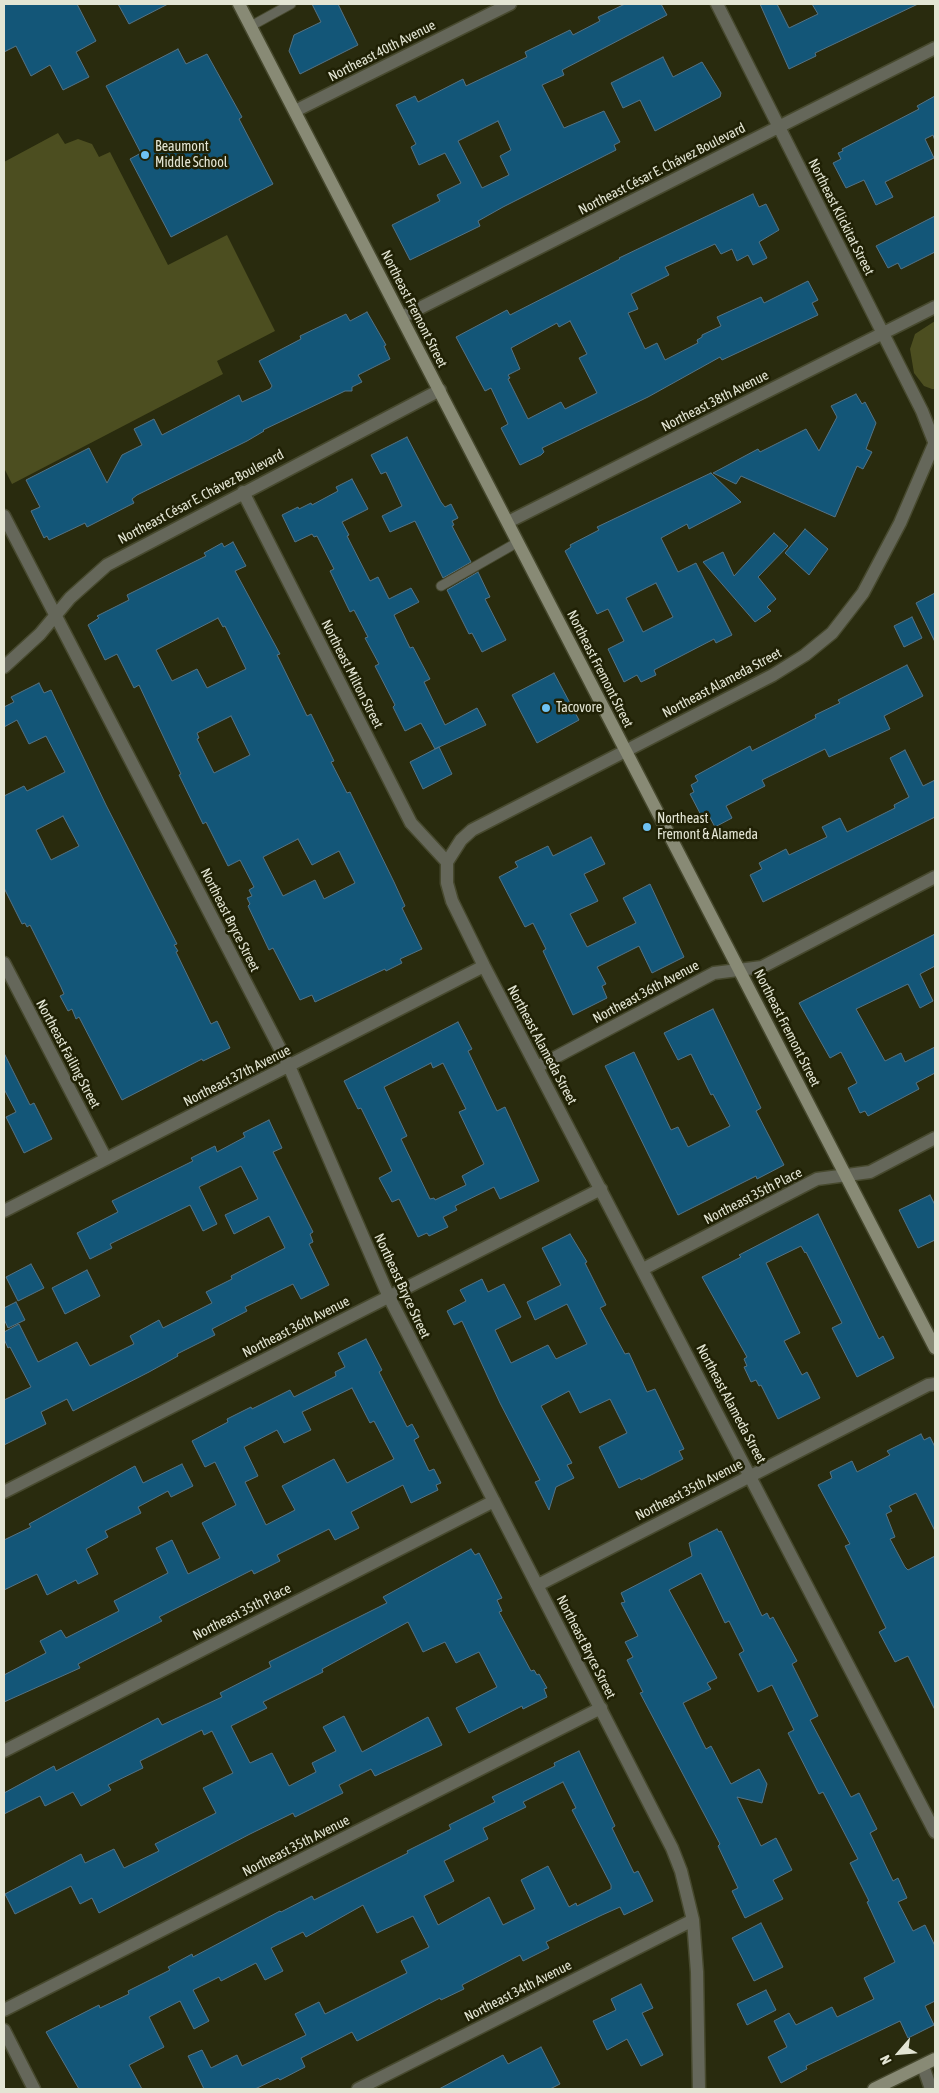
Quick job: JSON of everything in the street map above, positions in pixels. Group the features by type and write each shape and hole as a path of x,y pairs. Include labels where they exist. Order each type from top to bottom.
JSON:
{"main road":[{"name":"Northeast Fremont Street","path":"239,4 935,1348"},
{"path":"874,2089 935,2059"}],"street":[{"name":"Northeast 40th Avenue","path":"295,111 510,4"},
{"name":"Northeast Klickitat Street","path":"717,4 922,411 935,443"},
{"name":"Northeast César E. Chávez Boulevard","path":"402,317 935,48"},
{"name":"Northeast 38th Avenue","path":"508,522 935,307"},
{"name":"Northeast César E. Chávez Boulevard","path":"4,667 29,645 87,580 107,565 242,492 440,390"},
{"name":"Northeast Alameda Street","path":"935,443 900,523 863,593 832,633 804,655 773,675 472,830 461,840 447,862 447,882 452,901 484,966 751,1475 935,1832"},
{"name":"Northeast Milton Street","path":"242,492 411,823 447,862"},
{"name":"Northeast Bryce Street","path":"4,516 289,1066 389,1297 672,1848 693,1920 697,1972 699,2089"},
{"name":"Northeast 36th Avenue","path":"537,1067 714,973 762,966 935,878"},
{"name":"Northeast Failing Street","path":"4,963 106,1159"},
{"name":"Northeast 37th Avenue","path":"4,1211 484,966"},
{"name":"Northeast 35th Place","path":"643,1269 817,1179 870,1172 935,1138"},
{"name":"Northeast 36th Avenue","path":"4,1492 601,1189"},
{"name":"Northeast 35th Avenue","path":"538,1585 928,1385 935,1384"},
{"name":"Northeast 35th Place","path":"4,1751 494,1501"},
{"name":"Northeast 35th Avenue","path":"4,2010 601,1708"},
{"name":"Northeast 34th Avenue","path":"358,2089 693,1920"},
{"path":"4,2030 34,2089"},
{"path":"923,2066 931,2089"}],"lane":[{"path":"251,26 291,4"},
{"path":"441,586 518,542"}],"green space":[{"path":"58,133 65,144 78,139 92,144 99,157 110,152 168,265 227,235 275,331 217,361 223,374 12,484 4,468 4,162"},
{"path":"935,321 935,389 932,389 924,386 914,373 910,349 915,334"}],"building":[{"path":"4,4 77,4 96,41 76,52 89,77 63,90 50,65 31,76 16,46 4,52"},
{"path":"118,4 168,4 129,24"},
{"path":"312,4 338,4 358,45 300,74 289,51 294,35 321,22"},
{"path":"625,4 661,4 667,15 562,70 564,75 542,85 564,128 604,111 620,142 614,145 616,150 503,207 478,221 480,226 410,260 392,225 440,201 437,195 461,183 445,153 419,165 411,147 416,144 396,105 415,96 418,102 463,79 466,86 527,57 525,52 570,30 573,35 600,21 598,17","holes":["498,121 511,150 500,156 509,175 482,188 458,141"]},
{"path":"760,4 777,4 789,28 818,14 812,4 918,4 815,53 816,56 789,69"},
{"path":"178,49 186,64 207,54 242,117 239,119 273,184 171,237 130,159 141,153 106,86"},
{"path":"663,57 673,77 702,62 721,93 720,97 655,131 640,100 623,108 611,83"},
{"path":"935,96 935,141 933,135 925,139 934,158 885,182 893,197 876,205 864,180 846,188 833,163 841,159 838,153 843,151 842,149 919,109 917,106"},
{"path":"753,194 759,207 766,204 779,230 759,242 767,258 753,265 748,255 737,261 732,249 721,254 715,244 665,267 669,275 631,294 638,309 628,313 645,349 657,343 665,360 698,343 697,340 702,335 721,326 717,317 761,297 764,303 808,281 818,300 812,303 818,315 722,360 720,357 648,397 542,448 544,452 541,455 520,465 501,428 508,424 491,388 485,391 456,337 507,310 510,315 619,258","holes":["570,321 587,354 579,358 597,393 565,409 561,402 528,419 508,379 510,378 508,375 520,369 511,348 557,323 559,327"]},
{"path":"935,216 935,252 901,269 898,263 888,268 876,246"},
{"path":"367,312 386,345 384,346 390,359 358,375 362,382 352,387 352,391 345,391 263,430 247,441 137,495 132,499 134,503 87,527 85,523 49,540 47,536 44,538 31,511 40,507 26,480 89,448 107,483 122,455 142,445 134,429 154,419 162,435 239,395 242,402 270,389 272,386 259,361 301,339 300,336 346,314 350,321"},
{"path":"856,394 862,404 865,402 876,423 866,449 872,452 863,469 857,466 835,517 741,476 736,484 713,473 758,449 760,452 806,429 819,451 837,417 831,406"},
{"path":"407,437 441,502 445,507 451,504 458,518 452,521 454,525 452,526 471,562 443,578 415,521 390,532 382,516 402,506 386,472 381,474 371,455"},
{"path":"711,473 741,502 689,529 687,524 661,538 678,572 696,563 732,635 716,643 714,639 654,670 656,675 641,682 637,675 624,682 608,649 624,641 608,609 597,614 565,551 571,547 570,545 599,530 597,527","holes":["656,583 673,617 643,632 626,598"]},
{"path":"352,479 368,509 342,522 349,535 347,536 370,581 378,577 389,599 411,588 419,602 394,615 410,648 413,647 430,679 424,682 445,725 477,708 486,725 435,749 421,723 405,731 393,707 395,705 375,666 379,664 365,638 368,637 354,610 350,612 330,571 334,569 317,536 314,537 312,534 295,542 282,515 298,507 299,509 311,503 312,505 338,491 336,487"},
{"path":"805,529 828,549 809,575 785,553"},
{"path":"774,533 788,546 758,577 776,599 767,607 771,611 755,622 703,562 723,552 734,576"},
{"path":"233,542 246,566 235,571 280,654 277,655 307,716 311,714 334,761 331,762 347,793 350,792 394,882 405,906 402,908 422,949 400,959 402,963 386,971 385,969 315,1002 312,995 300,1000 273,948 269,950 248,906 250,904 247,898 252,896 249,890 254,887 240,860 228,866 206,822 203,824 139,685 134,688 117,654 105,660 88,625 99,618 97,616 129,600 127,595 206,556 204,553 222,543 224,547","holes":["218,618 223,627 225,626 246,669 207,688 197,669 172,681 156,650","231,716 250,755 214,773 197,739 199,738 197,733","298,839 312,865 339,851 355,883 324,899 315,880 283,896 263,857"]},
{"path":"478,572 490,597 485,599 506,640 482,652 472,633 469,634 447,590"},
{"path":"935,593 935,642 916,603"},
{"path":"912,617 922,638 904,647 894,626"},
{"path":"907,665 923,696 884,716 890,729 829,757 825,749 762,780 765,786 726,806 732,818 715,827 708,814 702,817 690,794 694,792 691,785 698,781 695,776 750,746 752,751 816,718 815,715 840,703 838,700"},
{"name":"Tacovore","path":"554,673 579,720 537,743 512,695"},
{"path":"39,683 44,693 51,690 106,805 177,944 174,945 178,951 176,952 211,1024 217,1021 230,1048 203,1061 202,1059 122,1100 79,1017 76,1019 72,1009 68,1011 60,996 64,994 30,925 27,927 25,923 22,924 4,888 4,796 24,786 27,791 65,772 46,736 29,744 17,720 4,727 4,707 14,702 11,697","holes":["63,816 79,846 51,860 36,830"]},
{"path":"439,747 452,774 423,789 410,762"},
{"path":"905,750 923,786 935,780 935,817 763,902 750,875 762,869 759,863 786,849 789,855 827,837 822,827 840,818 847,832 895,808 894,805 909,797 890,758"},
{"path":"591,837 605,864 584,874 598,901 570,914 587,947 636,923 623,898 650,884 684,957 652,973 639,946 597,967 606,984 602,986 607,998 573,1015 543,951 546,949 533,923 525,927 499,877 518,867 515,862 548,846 553,856"},
{"path":"935,934 935,966 920,974 933,1001 920,1008 908,984 856,1009 885,1061 901,1053 905,1062 935,1047 935,1073 916,1083 919,1089 868,1116 865,1111 860,1113 848,1088 857,1083 841,1052 830,1058 799,1003"},
{"path":"713,1009 761,1108 756,1111 784,1165 757,1179 756,1176 678,1215 605,1066 634,1052 671,1130 678,1127 688,1147 730,1126 713,1094 711,1095 691,1054 678,1060 664,1033"},
{"path":"458,1022 472,1049 468,1051 497,1111 505,1107 539,1181 500,1199 494,1187 455,1206 457,1210 443,1217 448,1227 429,1236 427,1233 418,1237 399,1199 392,1202 379,1178 392,1171 361,1108 358,1109 344,1081","holes":["431,1063 433,1068 443,1063 466,1109 459,1112 484,1164 462,1176 466,1185 435,1200 434,1198 430,1199 401,1139 407,1136 384,1087"]},
{"path":"4,1053 30,1105 34,1103 52,1139 24,1153 6,1117 16,1112 4,1089"},
{"path":"269,1120 282,1148 273,1152 313,1232 310,1234 313,1242 309,1244 329,1285 301,1299 293,1284 245,1307 247,1311 212,1329 215,1335 177,1354 178,1356 149,1372 73,1411 67,1399 41,1412 46,1424 4,1445 4,1400 31,1387 10,1347 8,1348 4,1339 4,1332 19,1324 38,1362 77,1342 90,1366 134,1344 130,1336 159,1320 163,1328 212,1303 206,1292 232,1279 231,1276 285,1248 269,1216 234,1234 225,1215 258,1199 241,1166 199,1187 217,1224 203,1231 190,1205 110,1244 112,1248 90,1259 77,1233 118,1212 112,1201 193,1161 191,1158 215,1146 217,1152 245,1137 243,1133"},
{"path":"930,1195 935,1205 935,1240 918,1248 899,1210"},
{"path":"818,1214 879,1339 883,1336 894,1358 857,1377 832,1328 842,1323 806,1252 801,1246 766,1263 800,1333 784,1341 802,1375 807,1372 820,1398 778,1419 761,1385 759,1386 756,1380 751,1382 744,1367 747,1366 744,1359 747,1357 702,1277 741,1257 739,1255"},
{"path":"570,1234 587,1262 585,1263 606,1305 600,1308 625,1354 629,1353 647,1392 655,1389 684,1449 679,1451 683,1459 641,1480 640,1478 619,1488 599,1447 627,1433 610,1399 580,1413 569,1391 541,1406 572,1463 567,1465 574,1478 556,1487 549,1510 535,1482 540,1480 500,1403 462,1321 454,1325 447,1311 466,1301 460,1290 482,1279 488,1292 504,1284 521,1317 495,1330 511,1363 548,1345 556,1359 587,1344 567,1304 535,1320 527,1302 561,1285 542,1248"},
{"path":"31,1264 44,1288 18,1301 6,1277"},
{"path":"87,1270 100,1296 65,1314 52,1288"},
{"path":"16,1302 25,1320 8,1328 4,1319 4,1308"},
{"path":"366,1339 382,1370 379,1372 407,1427 412,1424 419,1437 414,1440 429,1471 434,1469 441,1483 436,1485 438,1490 411,1503 403,1485 351,1512 359,1528 335,1540 329,1529 277,1555 280,1561 254,1574 252,1570 159,1617 162,1621 78,1664 80,1668 4,1702 4,1675 46,1653 40,1641 61,1630 66,1638 119,1611 114,1601 168,1573 156,1548 172,1540 188,1574 220,1558 202,1523 236,1505 215,1462 205,1467 192,1441 228,1422 227,1419 251,1407 252,1409 290,1390 294,1397 336,1376 335,1372 345,1367 338,1353","holes":["352,1388 370,1423 374,1421 394,1459 347,1483 334,1459 282,1486 295,1510 266,1525 245,1482 258,1476 244,1447 277,1430 284,1443 311,1430 302,1412"]},
{"path":"921,1434 924,1440 930,1437 935,1447 935,1531 916,1493 889,1506 892,1511 886,1514 895,1537 890,1539 908,1570 935,1556 935,1710 908,1656 895,1662 879,1632 886,1628 845,1546 850,1544 818,1485 832,1478 830,1472 852,1461 857,1472 890,1455 887,1451"},
{"path":"182,1464 193,1486 171,1497 168,1491 138,1507 141,1513 105,1531 108,1537 86,1549 98,1574 78,1584 76,1580 47,1595 37,1574 4,1590 4,1540 31,1527 29,1524 135,1466 143,1483"},
{"path":"717,1529 719,1532 721,1531 762,1616 767,1613 770,1619 773,1617 797,1661 792,1664 818,1716 810,1720 851,1797 859,1793 877,1829 870,1833 893,1881 898,1878 907,1898 898,1902 913,1931 925,1925 935,1946 935,2001 925,2006 934,2025 908,2038 900,2021 806,2066 807,2069 781,2083 768,2057 787,2047 774,2021 789,2013 796,2025 832,2007 837,2017 874,1999 864,1978 895,1962 867,1902 869,1901 850,1863 858,1859 823,1792 819,1794 788,1733 794,1730 772,1685 758,1692 739,1654 744,1651 729,1621 725,1623 701,1573 669,1590 717,1678 707,1683 711,1689 683,1703 706,1749 711,1746 731,1784 759,1769 767,1784 762,1803 737,1797 761,1846 776,1838 792,1870 773,1880 783,1899 745,1918 732,1891 738,1888 718,1846 720,1844 640,1693 643,1692 627,1660 633,1657 625,1642 638,1636 621,1603 625,1602 621,1593 692,1556 689,1543"},
{"path":"471,1549 475,1555 479,1553 502,1598 497,1600 502,1611 499,1612 531,1671 534,1670 537,1675 539,1674 547,1688 544,1689 547,1697 523,1709 522,1706 469,1733 456,1708 497,1687 479,1652 456,1663 445,1642 423,1652 408,1622 322,1669 323,1672 263,1702 267,1708 231,1726 250,1763 272,1753 289,1786 316,1772 312,1763 336,1751 323,1727 344,1716 362,1752 428,1717 442,1745 375,1776 371,1769 339,1785 343,1793 295,1817 293,1813 250,1834 99,1913 92,1898 80,1904 71,1886 15,1914 5,1894 81,1854 85,1863 114,1849 124,1868 159,1851 155,1844 216,1813 203,1788 233,1773 212,1731 204,1735 202,1730 140,1761 143,1768 108,1785 111,1790 81,1806 73,1792 45,1806 40,1796 4,1814 4,1793 54,1766 56,1771 158,1718 162,1725 222,1697 220,1693 271,1667 269,1662 387,1603 383,1597"},
{"path":"579,1751 615,1826 612,1828 634,1873 638,1871 653,1901 624,1915 620,1907 602,1915 546,1942 549,1948 523,1961 520,1955 462,1985 464,1989 441,2000 440,1998 357,2041 352,2032 301,2058 305,2067 280,2080 278,2078 255,2089 204,2089 188,2056 202,2050 211,2068 237,2055 242,2066 306,2035 295,2014 319,2002 325,2014 407,1973 401,1961 429,1947 413,1916 377,1933 363,1905 306,1937 303,1932 271,1948 283,1971 265,1980 256,1963 221,1981 219,1977 193,1990 209,2021 194,2029 180,2001 149,2017 164,2047 129,2065 142,2089 79,2089 46,2032 99,2005 100,2008 129,1994 128,1991 170,1970 168,1967 192,1954 193,1957 280,1911 312,1896 314,1900 408,1853 407,1851 451,1829 449,1825 495,1802 492,1797 555,1766 554,1763","holes":["563,1782 576,1808 572,1810 611,1885 611,1889 577,1906 576,1903 569,1907 548,1866 521,1880 535,1909 503,1925 489,1897 438,1925 424,1896 454,1881 444,1861 488,1839 483,1828 526,1807 523,1802"]},
{"path":"761,1923 783,1967 754,1981 732,1938"},
{"path":"641,1984 653,2008 642,2013 663,2055 641,2066 627,2039 607,2050 593,2021 616,2010 611,1999"},
{"path":"766,1990 776,2010 747,2025 737,2004"},
{"path":"541,2047 560,2084 550,2089 439,2089 503,2055 508,2064"}],"place":[{"name":"Beaumont Middle School","path":"145,155"},
{"name":"Tacovore","path":"546,708"},
{"name":"Northeast Fremont & Alameda","path":"647,827"}]}
